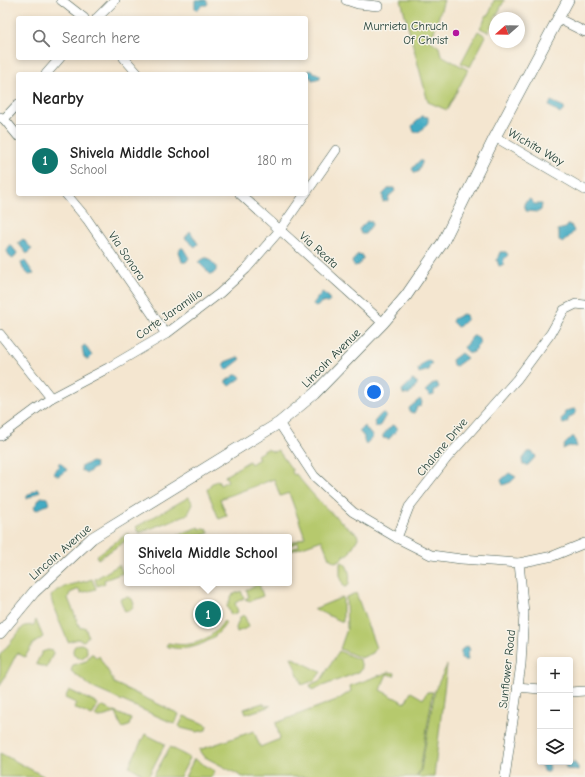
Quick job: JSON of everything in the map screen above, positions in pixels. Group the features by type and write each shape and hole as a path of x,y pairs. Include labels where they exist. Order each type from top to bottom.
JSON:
{"street":[{"path":"61,0 81,16"},
{"path":"99,16 115,0"},
{"path":"346,0 358,4 378,6"},
{"name":"Lincoln Avenue","path":"0,633 34,592 92,538 279,423 314,394 383,323 406,296 443,242 495,137 568,0"},
{"path":"558,19 585,32"},
{"path":"48,72 58,60"},
{"path":"126,60 136,72"},
{"path":"16,106 2,118 16,134"},
{"name":"Wichita Way","path":"495,137 585,190"},
{"name":"Corte Jaramillo","path":"308,191 336,150"},
{"name":"Via Sonora","path":"68,196 87,219 166,334"},
{"name":"Via Reata","path":"242,196 383,323"},
{"name":"Corte Jaramillo","path":"0,436 51,398 108,368 166,334 225,288 246,269 280,230 305,196"},
{"name":"Chalone Drive","path":"397,538 409,507 447,458 517,379 551,333 564,310 576,304 585,305"},
{"path":"0,334 51,398"},
{"path":"279,423 314,476 353,512 397,538 431,555 461,559 519,563 553,556 585,543"},
{"name":"Sunflower Road","path":"505,777 517,687 524,613 519,563"},
{"path":"517,687 537,689"},
{"path":"573,692 585,692"}],"green space":[{"path":"401,0 444,0 431,41 439,47 441,55 468,70 447,110 428,102"},
{"path":"494,0 504,0 498,12 490,12"},
{"path":"487,15 489,15 488,32 480,28"},
{"path":"478,31 486,36 470,67 461,63"},
{"path":"267,449 274,452 278,450 293,471 292,472 294,475 296,474 332,514 357,534 358,538 348,555 343,555 342,559 335,562 329,558 322,540 292,551 292,549 299,546 298,542 292,545 292,543 305,537 289,493 280,496 274,479 220,499 227,516 219,519 207,490 211,484 218,480 220,485 228,481 225,476 249,461 251,464 259,459 257,455"},
{"path":"189,497 193,504 188,514 139,533 136,527"},
{"path":"199,527 200,529 207,529 209,533 206,534 180,534"},
{"path":"124,536 124,542 98,559 96,556"},
{"path":"342,562 347,566 350,577 348,586 344,587 340,575 340,563"},
{"path":"119,565 123,573 104,580 105,583 97,586 95,579"},
{"path":"92,579 96,589 81,593 79,589 70,593 68,598 80,628 85,627 88,636 84,641 77,639 68,642 55,612 51,596 57,590"},
{"path":"255,586 260,586 263,596 250,601 245,599 249,597 246,590"},
{"path":"241,591 244,598 235,603 238,612 231,615 227,606 232,595"},
{"path":"356,593 376,648 373,653 361,658 340,649 347,629 346,597"},
{"path":"127,597 132,599 134,604 131,610 125,612 120,599"},
{"path":"343,597 343,622 314,609"},
{"path":"244,615 249,627 237,632 236,628 240,617"},
{"path":"36,620 43,637 33,644 25,657 17,653 0,686 0,655 24,626 34,625"},
{"path":"224,621 226,623 215,636 200,645 183,648 166,646 168,643 192,644 207,638 219,628"},
{"path":"80,644 85,646 87,651 85,656 80,658 75,656 73,651 75,646"},
{"path":"48,650 52,651 53,654 46,668 36,664 42,652"},
{"path":"339,651 360,660 362,668 359,672 312,690 310,685 321,680"},
{"path":"91,654 93,654 96,658 99,656 114,683 179,714 175,724 93,688 71,671 73,665 86,661"},
{"path":"291,657 321,672 315,680 302,685"},
{"path":"447,665 434,777 417,777 421,770 435,690"},
{"path":"389,672 395,673 394,676 387,674 380,690 405,703 411,692 423,699 427,692 433,692 420,770 416,777 243,777 203,756 199,750 254,731 260,747 280,739 276,723 339,699 351,691 350,686"},
{"path":"69,690 98,704 92,716 74,708 76,703 65,698"},
{"path":"263,703 264,705 271,706 246,714 244,709"},
{"path":"101,706 131,719 129,726 122,728 116,713 98,718 95,716"},
{"path":"184,716 207,725 206,730 197,732 181,728 179,726"},
{"path":"145,734 165,744 148,777 129,766"},
{"path":"170,747 190,758 180,777 153,777"},
{"path":"0,753 45,777 0,777"},
{"path":"194,759 215,771 211,777 185,777"}],"water":[{"path":"195,0 206,0 208,3 197,10 195,8"},
{"path":"309,70 320,75 320,78 312,80 311,77 308,77"},
{"path":"551,101 564,107 564,110 560,114 549,106"},
{"path":"422,116 428,117 428,122 420,131 414,132 412,126"},
{"path":"419,161 422,161 422,163 418,172 415,173 412,169"},
{"path":"389,188 394,188 395,191 389,196 388,201 383,202 383,194"},
{"path":"530,199 534,204 542,204 541,210 538,212 526,211 524,203"},
{"path":"367,221 371,221 372,225 365,234 361,234 359,229"},
{"path":"568,225 571,225 574,231 562,243 559,240 559,233 557,230 566,228"},
{"path":"190,231 198,244 195,247 185,238"},
{"path":"23,239 32,249 27,254 18,243"},
{"path":"10,244 17,253 13,259 7,251"},
{"path":"183,248 189,258 186,262 182,262 179,251"},
{"path":"500,252 506,252 508,255 504,259 503,265 499,266 497,260"},
{"path":"358,254 362,255 363,258 359,265 354,266 352,262"},
{"path":"208,258 216,266 216,271 213,274 210,274 198,262"},
{"path":"25,261 34,274 29,275 23,269 21,263"},
{"path":"322,292 328,296 330,301 328,303 321,302 315,307 313,304"},
{"path":"463,314 466,315 467,319 457,327 452,322 453,319"},
{"path":"473,336 478,337 480,343 472,353 468,353 464,347"},
{"path":"85,345 92,356 88,360 84,357 82,347"},
{"path":"461,353 467,358 456,366 453,365 452,360"},
{"path":"238,357 241,359 227,370 223,366 225,362"},
{"path":"429,360 432,364 429,367 429,370 419,373 418,369 425,361"},
{"path":"235,375 239,375 241,378 230,386 226,383 226,381"},
{"path":"412,380 417,382 417,385 409,395 403,394 402,390"},
{"path":"434,383 437,383 439,387 434,391 434,395 430,396 425,391"},
{"path":"420,399 422,402 421,406 417,407 414,413 410,412 409,408"},
{"path":"576,410 576,413 569,418 567,423 563,424 561,420 565,411"},
{"path":"382,413 386,415 379,427 376,427 374,422"},
{"path":"392,425 397,427 397,430 389,439 383,438 383,435"},
{"path":"364,426 373,437 366,444 364,437 359,431"},
{"path":"572,437 574,437 577,447 569,446 563,449 565,444"},
{"path":"528,452 532,452 536,456 528,465 523,465 522,460"},
{"path":"60,462 67,470 58,476 53,472 60,466 58,464"},
{"path":"92,462 95,463 96,467 87,473 81,470 82,466"},
{"path":"509,473 516,477 511,482 503,485 501,480"},
{"path":"38,488 40,491 27,499 27,496"},
{"path":"41,497 47,498 49,504 36,510 34,507"},
{"path":"468,646 470,650 467,653 468,660 464,660 461,658 461,650"},
{"path":"573,762 578,767 578,770 566,769 565,765 573,765"},
{"path":"541,765 549,765 550,770 545,772"}],"place":[{"name":"Murrieta Chruch Of Christ","path":"456,33"},
{"name":"Shivela Middle School","path":"208,614"}]}
